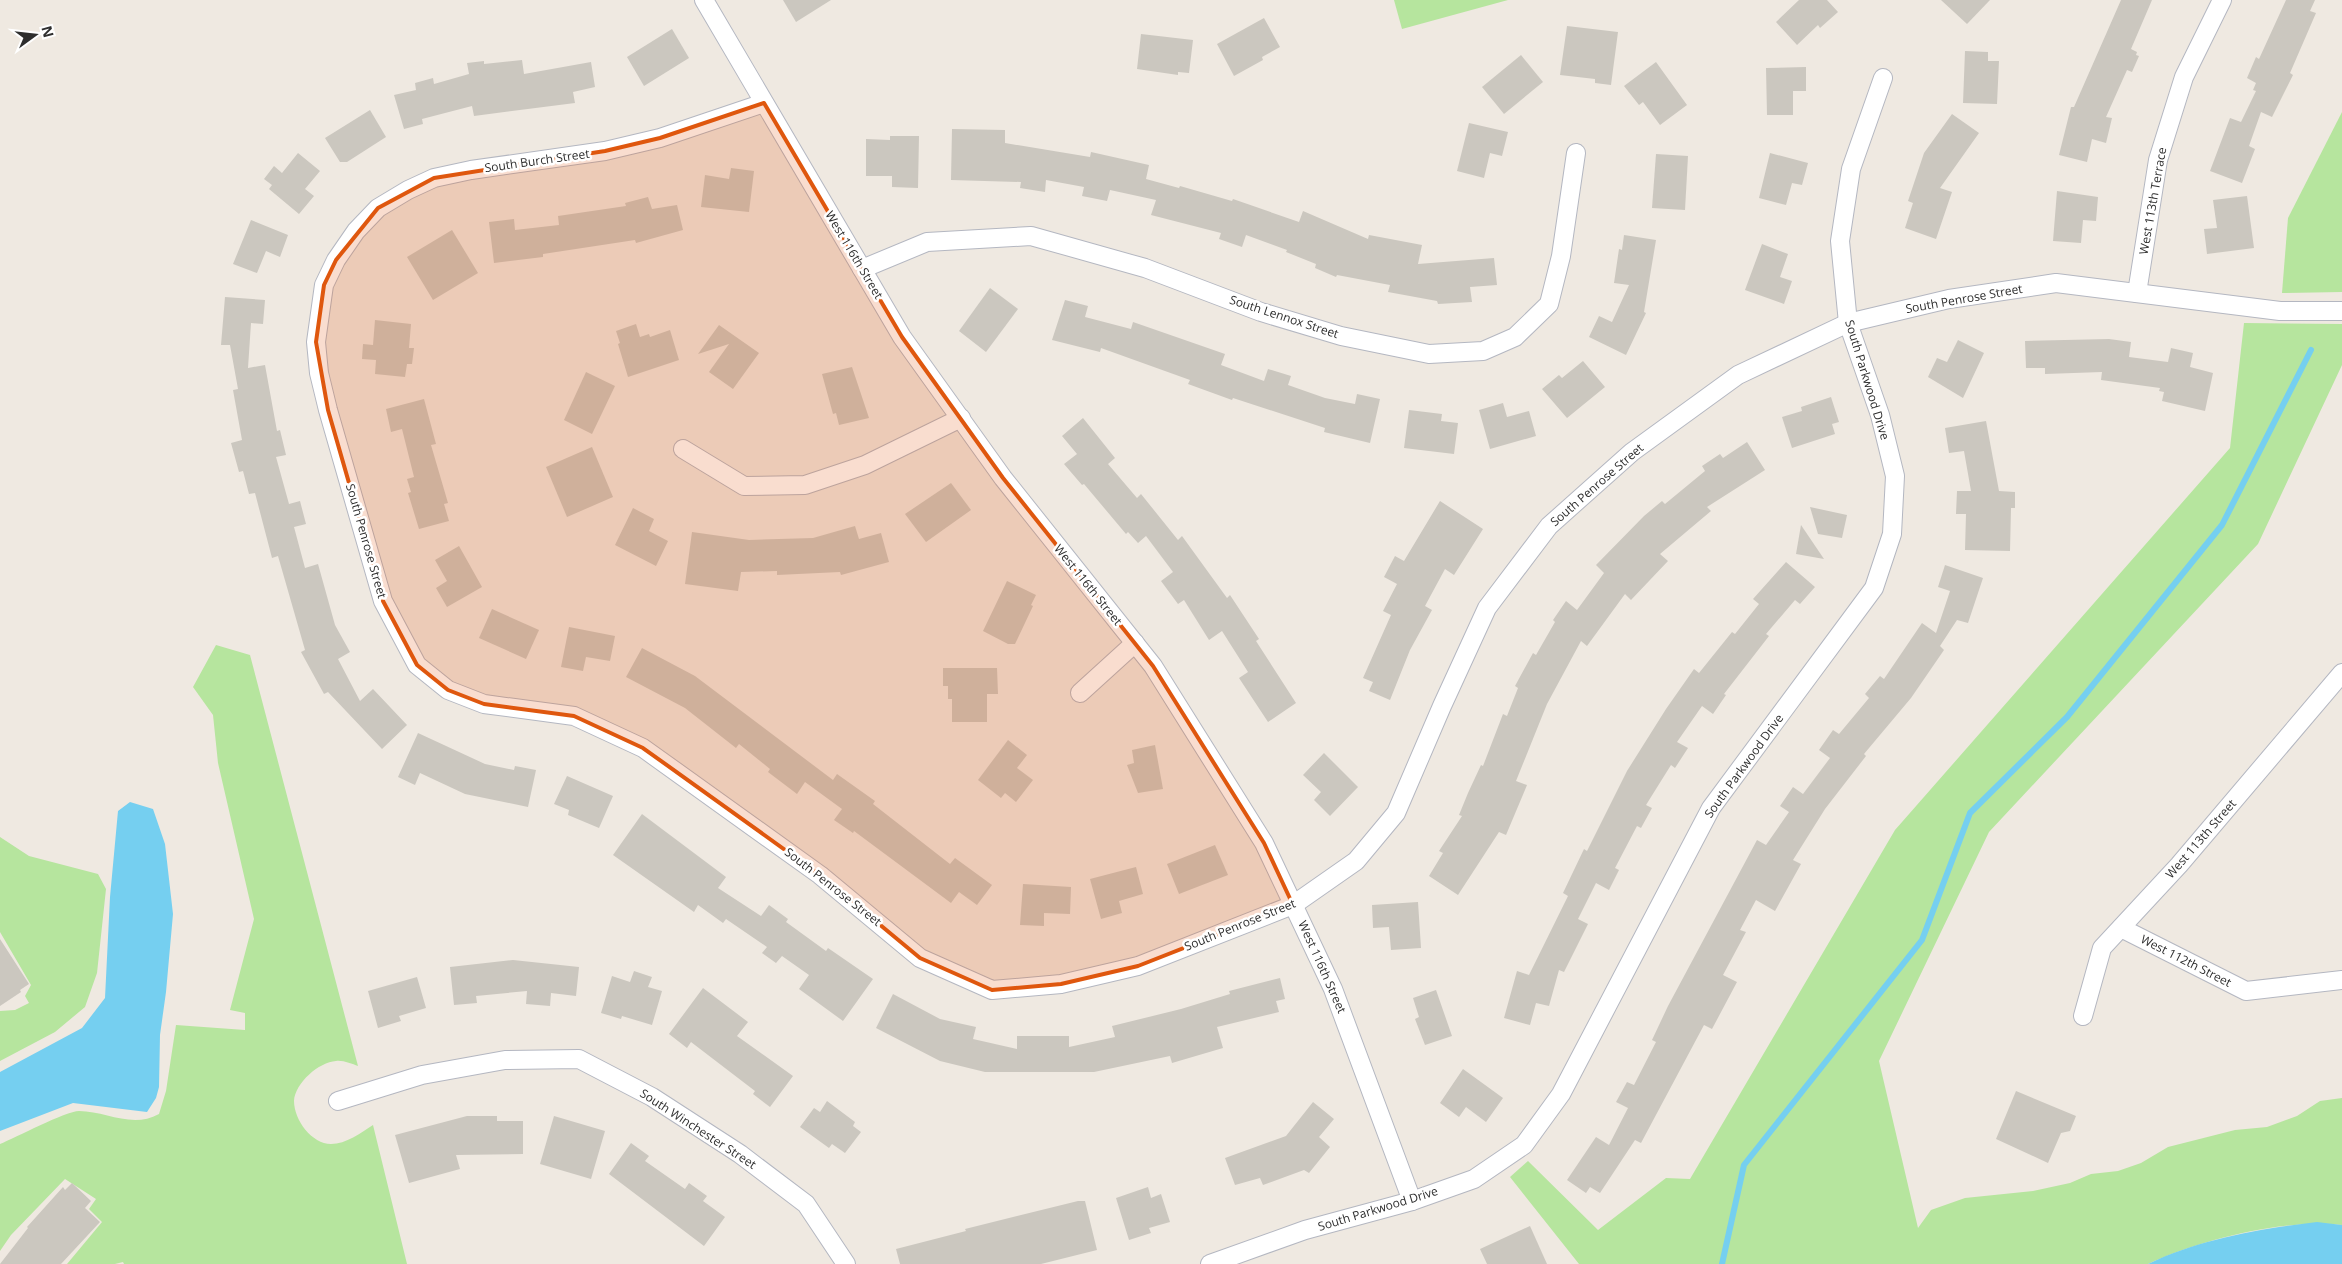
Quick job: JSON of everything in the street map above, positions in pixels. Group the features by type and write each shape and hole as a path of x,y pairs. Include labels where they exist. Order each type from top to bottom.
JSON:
{"street":[{"name":"West 116th Street","path":"704,0 902,336 1003,478 1152,666 1264,843 1333,989 1412,1201"},
{"name":"West 113th Terrace","path":"2137,293 2158,160 2184,77 2222,0"},
{"name":"South Parkwood Drive","path":"1210,1264 1305,1230 1412,1201 1474,1179 1524,1145 1561,1094 1711,808 1874,588 1892,534 1895,476 1880,415 1848,323 1840,241 1850,169 1883,78"},
{"name":"South Burch Street","path":"336,260 356,231 378,208 408,190 434,178 472,170 605,150 660,138 764,103"},
{"name":"South Lennox Street","path":"862,269 927,242 1031,236 1145,268 1261,312 1341,336 1429,354 1483,351 1515,337 1549,304 1561,256 1576,153"},
{"name":"South Penrose Street","path":"336,260 324,285 316,342 319,373 383,601 417,665 448,690 484,704 574,716 643,748 820,874 920,958 992,990 1061,984 1138,966 1294,904 1356,861 1396,813 1487,608 1549,526 1632,452 1738,375 1848,323 1949,299 2056,283 2280,311 2342,311"},
{"path":"683,449 744,486 805,485 864,465 961,418"},
{"path":"1080,693 1135,644"},
{"name":"West 113th Street","path":"2083,1016 2102,948 2179,865 2342,674"},
{"name":"West 112th Street","path":"2121,928 2246,991 2342,980"},
{"name":"South Winchester Street","path":"338,1101 422,1075 505,1060 579,1059 652,1097 740,1154 806,1204 846,1264"}],"highlighted area":[{"path":"764,103 902,337 1003,478 1153,666 1264,843 1293,905 1138,966 1061,984 992,990 920,958 820,875 643,748 574,716 484,704 448,690 417,665 383,601 328,410 316,342 324,285 336,260 378,208 434,178 605,151 660,138"}],"green space":[{"path":"1394,0 1508,0 1402,29"},
{"path":"2342,112 2342,292 2282,293 2288,218"},
{"path":"2244,323 2342,324 2342,365 2258,544 1989,832 1879,1061 1918,1228 1931,1210 1965,1198 2033,1191 2070,1183 2091,1174 2118,1171 2141,1163 2168,1147 2235,1130 2267,1127 2297,1116 2320,1101 2342,1098 2342,1225 2295,1225 2243,1233 2192,1247 2148,1264 1579,1264 1510,1177 1528,1161 1598,1230 1666,1178 1690,1179 1895,830 2230,448"},
{"path":"216,645 250,655 358,1066 336,1061 329,1062 316,1069 303,1081 295,1094 294,1101 297,1116 305,1130 317,1140 331,1144 337,1144 353,1138 373,1125 407,1264 124,1264 123,1262 115,1264 67,1264 102,1222 89,1209 96,1199 65,1179 11,1235 0,1251 0,1144 72,1112 89,1112 129,1120 149,1118 159,1114 166,1091 176,1025 245,1030 245,1013 230,1010 254,919 218,763 213,715 193,687"},
{"path":"0,837 29,856 98,874 106,889 97,973 85,1007 55,1032 0,1061 0,1011 15,1010 29,1003 25,996 31,985 0,932"}],"water":[{"path":"130,802 153,809 165,844 173,914 160,1035 159,1087 156,1098 147,1112 73,1103 0,1131 0,1072 82,1028 105,998 110,897 118,811"},
{"path":"2317,1222 2342,1225 2342,1264 2148,1264 2188,1248 2230,1236"}],"building":[{"path":"783,0 831,0 796,22"},
{"path":"1799,0 1827,0 1838,12 1820,28 1818,25 1797,45 1776,22"},
{"path":"1941,0 1990,0 1967,24"},
{"path":"2121,0 2152,0 2131,49 2137,52 2136,55 2139,56 2132,72 2127,70 2106,117 2112,118 2106,143 2092,139 2087,162 2059,155 2071,107 2074,107"},
{"path":"2286,0 2315,0 2310,11 2316,13 2290,73 2293,75 2272,117 2261,112 2249,146 2255,149 2242,183 2210,171 2230,118 2241,122 2256,91 2253,90 2256,83 2247,78 2256,57 2259,59"},
{"path":"1264,18 1280,47 1262,57 1263,60 1234,76 1217,44"},
{"path":"1567,26 1618,32 1611,85 1595,83 1595,79 1560,75"},
{"path":"672,29 689,58 644,86 627,57"},
{"path":"1141,34 1193,40 1189,73 1178,72 1178,75 1137,69"},
{"path":"1965,51 1988,52 1988,61 1999,61 1997,104 1963,103"},
{"path":"1521,55 1543,82 1504,114 1482,87"},
{"path":"522,60 524,74 591,62 595,87 573,92 575,103 474,116 472,106 422,119 423,124 404,129 394,95 416,90 415,83 433,78 434,84 469,74 467,63 484,61 484,64"},
{"path":"1656,62 1687,105 1660,125 1643,102 1639,105 1624,86"},
{"path":"1806,67 1806,91 1793,91 1793,115 1767,115 1766,68"},
{"path":"370,110 386,137 347,162 340,162 325,138"},
{"path":"1952,114 1979,133 1940,188 1952,192 1936,239 1905,228 1913,203 1908,201 1924,153"},
{"path":"1469,123 1508,132 1502,156 1490,153 1484,178 1457,171"},
{"path":"952,129 1005,130 1005,143 1090,157 1091,152 1149,165 1146,179 1179,188 1180,186 1232,201 1233,199 1299,222 1303,211 1368,239 1369,235 1422,245 1418,264 1494,258 1497,285 1470,287 1472,302 1438,304 1437,301 1388,292 1390,285 1337,275 1336,277 1315,268 1316,264 1286,252 1287,250 1246,235 1242,247 1219,239 1221,233 1151,215 1156,200 1110,190 1107,201 1082,196 1084,187 1046,180 1045,192 1020,188 1021,182 951,180"},
{"path":"890,136 919,136 918,188 892,187 892,176 866,176 866,139 890,140"},
{"path":"298,153 320,171 305,189 314,196 299,214 269,189 272,185 264,179 274,166 282,173"},
{"path":"1770,153 1808,163 1802,185 1792,183 1786,205 1759,198"},
{"path":"1656,154 1688,156 1685,210 1652,208"},
{"path":"731,168 754,171 749,212 701,207 705,175 729,179"},
{"path":"2057,191 2098,197 2096,221 2083,220 2081,243 2053,241"},
{"path":"2247,196 2254,248 2207,254 2204,229 2217,228 2213,200"},
{"path":"648,197 652,209 677,205 683,230 636,243 635,240 543,254 543,257 494,263 489,222 514,219 515,230 559,225 558,216 626,206 625,203"},
{"path":"251,220 288,235 280,257 266,251 257,273 233,264"},
{"path":"452,230 478,273 433,300 407,257"},
{"path":"1624,235 1656,240 1644,312 1646,313 1626,355 1589,337 1599,316 1612,322 1629,285 1614,283 1619,249 1622,250"},
{"path":"1762,244 1788,254 1780,277 1792,281 1784,304 1745,290"},
{"path":"990,288 1018,309 986,352 959,331"},
{"path":"225,297 265,300 263,324 251,323 248,368 265,365 277,431 280,430 286,455 276,457 289,504 300,501 306,524 294,527 305,568 318,564 335,625 350,652 338,659 360,701 373,689 407,725 382,749 328,692 324,694 301,652 305,650 278,556 272,558 255,493 249,494 243,471 239,472 231,443 242,440 233,390 238,389 230,345 221,345"},
{"path":"1065,300 1088,306 1085,317 1131,329 1133,322 1225,354 1221,365 1264,381 1268,369 1291,376 1288,385 1325,398 1355,404 1357,394 1380,399 1370,443 1324,432 1325,428 1233,398 1232,400 1188,384 1190,380 1101,348 1100,352 1052,340"},
{"path":"375,320 411,324 409,348 414,348 412,364 407,364 405,377 375,374 376,360 362,359 363,344 373,345"},
{"path":"636,324 640,337 649,334 650,337 670,330 679,360 628,377 616,331"},
{"path":"719,325 759,353 733,389 709,372 729,344 698,354"},
{"path":"2109,339 2131,342 2129,357 2168,362 2171,348 2193,353 2190,367 2213,373 2205,411 2162,401 2164,392 2159,391 2160,388 2101,380 2102,372 2045,374 2045,368 2026,368 2025,341"},
{"path":"1958,340 1984,353 1963,398 1928,377 1937,358 1947,362"},
{"path":"1583,361 1605,387 1567,418 1542,389 1559,375 1562,378"},
{"path":"852,367 869,418 839,425 836,413 833,414 822,374"},
{"path":"586,372 615,386 592,434 564,420"},
{"path":"1831,397 1839,422 1832,424 1835,434 1792,448 1782,417 1802,411 1801,407"},
{"path":"424,399 436,444 431,445 448,503 444,504 449,521 419,529 408,493 411,492 407,479 414,477 402,429 391,432 386,409"},
{"path":"1503,403 1507,417 1529,411 1536,436 1490,449 1479,410"},
{"path":"1409,410 1442,414 1441,421 1458,423 1454,454 1404,448"},
{"path":"1083,418 1115,458 1108,464 1137,498 1141,494 1178,540 1182,536 1227,598 1230,595 1259,639 1256,641 1296,703 1268,722 1239,678 1248,672 1222,631 1209,640 1184,600 1178,604 1161,581 1173,572 1146,536 1138,543 1128,532 1126,534 1084,484 1082,485 1064,464 1077,454 1062,436"},
{"path":"1986,421 1999,491 2015,492 2015,508 2011,508 2010,551 1965,550 1966,514 1956,514 1957,491 1971,491 1964,451 1949,453 1945,428"},
{"path":"1747,442 1765,470 1707,507 1711,511 1660,554 1668,561 1631,600 1625,594 1587,646 1581,641 1547,704 1516,781 1527,785 1506,835 1499,832 1458,895 1429,876 1443,853 1439,851 1462,816 1459,815 1481,765 1483,766 1503,714 1507,716 1518,688 1515,686 1533,653 1536,655 1555,622 1553,620 1566,601 1577,610 1604,573 1596,565 1644,516 1662,501 1665,504 1705,471 1702,466 1720,454 1723,458"},
{"path":"592,447 613,497 567,517 546,467"},
{"path":"951,483 971,510 926,542 905,514"},
{"path":"1440,501 1483,529 1454,575 1445,569 1425,606 1432,610 1410,650 1390,700 1369,691 1373,682 1363,678 1391,615 1383,611 1397,584 1384,577 1395,556 1404,561"},
{"path":"1810,507 1847,515 1842,538 1818,534"},
{"path":"633,508 654,519 649,531 668,541 656,566 615,545"},
{"path":"1801,525 1824,559 1796,554"},
{"path":"855,526 859,539 881,533 889,562 841,575 840,572 777,575 777,571 741,572 738,591 685,584 692,532 749,540 813,538"},
{"path":"459,546 482,587 447,607 436,588 447,581 435,560"},
{"path":"1786,562 1815,587 1800,604 1795,600 1766,634 1769,636 1724,694 1726,695 1713,714 1702,706 1677,742 1688,748 1675,768 1671,765 1646,805 1652,808 1641,828 1637,826 1615,868 1619,870 1609,890 1596,883 1578,919 1588,924 1564,972 1559,970 1549,1006 1536,1003 1530,1025 1504,1018 1517,971 1529,975 1568,896 1563,893 1584,849 1587,851 1627,771 1694,669 1699,673 1732,632 1735,634 1759,604 1753,599"},
{"path":"1945,565 1983,578 1968,623 1957,620 1940,646 1944,650 1911,698 1864,754 1866,756 1825,809 1793,860 1801,864 1775,911 1756,900 1740,930 1746,932 1723,975 1737,982 1712,1029 1704,1025 1641,1143 1635,1140 1600,1193 1590,1187 1586,1193 1567,1180 1596,1137 1609,1145 1628,1108 1616,1102 1627,1082 1634,1085 1656,1042 1652,1040 1668,1006 1757,840 1766,845 1789,812 1780,806 1793,787 1803,794 1830,758 1819,750 1833,730 1839,734 1869,698 1865,694 1880,676 1884,679 1922,623 1936,633 1950,591 1938,587"},
{"path":"1007,581 1036,595 1031,605 1033,606 1015,644 1008,644 983,631"},
{"path":"492,609 539,630 526,659 479,638"},
{"path":"569,627 615,636 610,661 586,657 583,671 561,667"},
{"path":"642,648 695,676 833,780 837,774 875,801 873,804 950,864 955,858 992,885 977,905 959,892 951,903 854,831 853,833 834,820 842,809 805,782 797,794 768,772 770,769 739,744 736,748 685,708 626,677"},
{"path":"943,668 997,668 998,694 987,694 987,722 952,722 952,699 948,699 948,686 943,686"},
{"path":"418,733 485,764 514,770 515,766 536,770 528,807 465,794 420,773 415,785 398,777"},
{"path":"1008,740 1027,755 1017,768 1033,780 1016,802 1005,793 1001,798 978,780"},
{"path":"1155,745 1163,789 1138,793 1127,765 1134,763 1132,750"},
{"path":"1324,753 1358,787 1330,816 1314,800 1321,792 1303,775"},
{"path":"567,776 613,796 599,828 568,815 569,810 554,804"},
{"path":"642,814 726,877 718,888 761,916 769,905 788,919 786,922 826,951 828,948 873,979 843,1021 799,989 809,975 782,956 776,963 762,953 767,947 726,919 723,923 698,905 694,912 613,855"},
{"path":"1215,845 1228,875 1179,894 1167,864"},
{"path":"1136,867 1143,894 1119,901 1122,913 1101,919 1090,879"},
{"path":"1023,884 1071,887 1070,914 1044,913 1044,926 1020,925"},
{"path":"1418,902 1421,948 1391,950 1389,927 1373,928 1372,905"},
{"path":"0,939 29,984 20,990 21,992 0,1006"},
{"path":"513,960 579,967 576,996 551,993 550,1006 526,1004 527,991 476,996 477,1003 454,1005 450,967"},
{"path":"634,971 652,977 648,987 662,991 652,1025 622,1016 621,1019 601,1013 612,976 630,982"},
{"path":"417,977 426,1008 399,1016 401,1021 378,1028 368,991"},
{"path":"1280,978 1285,999 1276,1001 1279,1012 1217,1027 1223,1048 1172,1063 1170,1056 1094,1072 985,1072 940,1061 876,1028 893,994 940,1019 976,1027 973,1039 1017,1049 1017,1036 1069,1036 1069,1047 1115,1037 1112,1026 1181,1009 1230,994 1229,991"},
{"path":"703,988 748,1022 737,1036 793,1076 770,1107 753,1094 755,1091 691,1042 687,1048 669,1034"},
{"path":"1436,990 1452,1036 1425,1045 1415,1019 1419,1017 1413,998"},
{"path":"1463,1069 1503,1098 1486,1122 1466,1107 1459,1117 1440,1103"},
{"path":"2016,1091 2076,1116 2070,1131 2061,1133 2048,1163 1996,1139"},
{"path":"827,1101 855,1122 853,1126 861,1132 845,1153 832,1144 829,1148 800,1127 814,1108 820,1112"},
{"path":"1313,1102 1334,1119 1319,1137 1330,1147 1309,1173 1304,1170 1263,1185 1260,1178 1235,1185 1225,1158 1286,1136"},
{"path":"467,1116 497,1116 497,1121 523,1121 523,1154 456,1155 460,1169 409,1183 395,1135"},
{"path":"554,1116 605,1131 591,1179 540,1164"},
{"path":"631,1143 649,1156 645,1161 685,1189 689,1183 707,1196 703,1201 725,1217 704,1246 609,1174"},
{"path":"72,1183 91,1201 85,1208 100,1222 61,1264 0,1264 27,1227 63,1187 65,1190"},
{"path":"1148,1187 1151,1198 1161,1194 1170,1222 1149,1228 1151,1233 1129,1240 1116,1198"},
{"path":"1078,1201 1085,1201 1097,1250 1041,1264 900,1264 896,1249 966,1231 965,1229"},
{"path":"1530,1226 1547,1264 1487,1264 1480,1249"}],"waterway":[{"path":"1722,1264 1744,1165 1922,940 1970,813 2067,717 2222,525 2311,350"}]}
